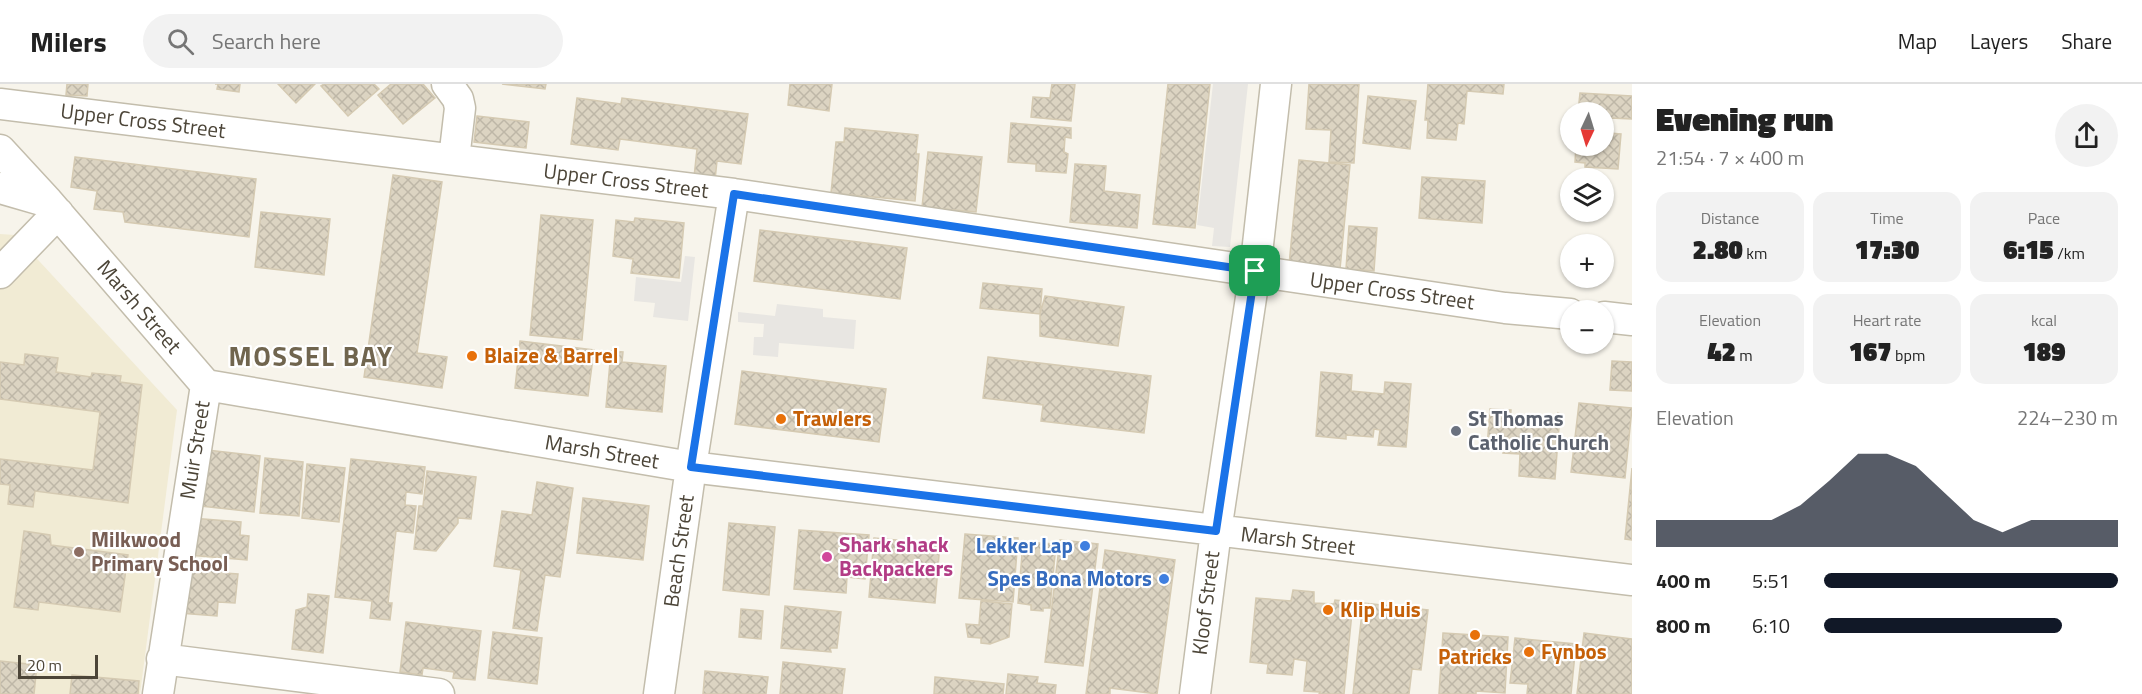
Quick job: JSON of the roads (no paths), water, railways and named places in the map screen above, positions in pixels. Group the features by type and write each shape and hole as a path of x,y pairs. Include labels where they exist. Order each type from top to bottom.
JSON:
{"street":[{"path":"447,84 458,99 460,108 454,159"},
{"name":"Kloof Street","path":"1195,694 1216,531 1255,271 1276,84"},
{"name":"Upper Cross Street","path":"0,104 734,194 1505,308 1560,313"},
{"name":"Marsh Street","path":"0,150 53,207 206,385 691,467 1632,580"},
{"path":"0,273 53,207 4,187"},
{"name":"Beach Street","path":"658,694 734,194"},
{"path":"1614,318 1632,320"},
{"name":"Muir Street","path":"158,694 206,385"},
{"path":"162,659 439,694"}],"place":[{"name":"Blaize & Barrel","path":"472,356"},
{"name":"Trawlers","path":"781,419"},
{"name":"St Thomas Catholic Church","path":"1456,431"},
{"name":"Lekker Lap","path":"1085,546"},
{"name":"Milkwood Primary School","path":"79,552"},
{"name":"Shark shack Backpackers","path":"827,557"},
{"name":"Spes Bona Motors","path":"1164,579"},
{"name":"Klip Huis","path":"1328,610"},
{"name":"Patricks","path":"1475,635"},
{"name":"Fynbos","path":"1529,652"}],"district":[{"name":"MOSSEL BAY","path":"311,357"}]}
